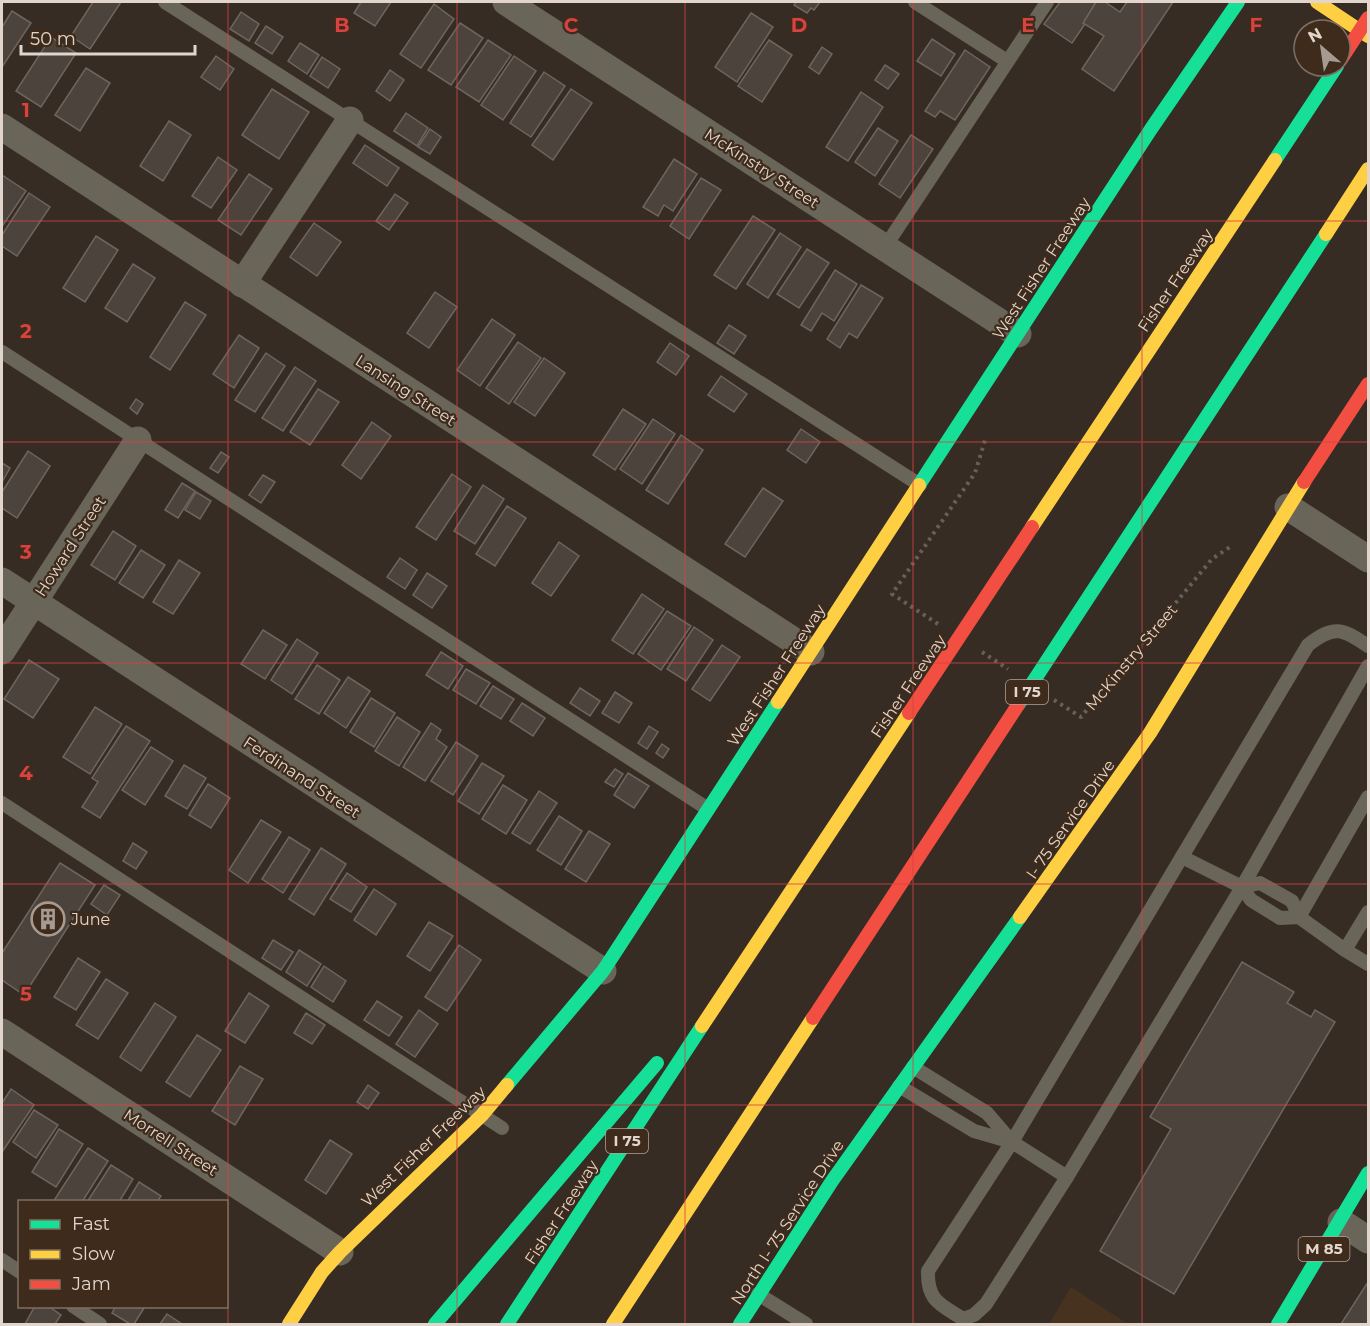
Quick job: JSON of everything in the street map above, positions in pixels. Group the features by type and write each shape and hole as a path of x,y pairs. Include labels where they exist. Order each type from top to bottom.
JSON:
{"main road":[{"name":"West Fisher Freeway","path":"289,1324 322,1272 482,1115 603,972 1151,129 1238,2"},
{"path":"1317,2 1368,36"},
{"path":"1352,43 1368,18"},
{"name":"Fisher Freeway","path":"507,1324 1329,78"},
{"name":"I 75","path":"613,1324 1368,169"},
{"path":"1288,507 1368,384"},
{"name":"I- 75 Service Drive","path":"861,1139 1131,761 1209,641 1288,507"},
{"path":"679,1037 747,957"},
{"path":"435,1324 663,1055"},
{"name":"North I- 75 Service Drive","path":"740,1324 861,1139"},
{"name":"M 85","path":"1278,1324 1341,1222 1368,1173"}],"street":[{"name":"McKinstry Street","path":"506,2 1018,334"},
{"path":"242,284 350,120"},
{"name":"Lansing Street","path":"2,127 811,652"},
{"name":"Howard Street","path":"2,651 138,440"},
{"path":"1288,507 1368,559"},
{"name":"Ferdinand Street","path":"2,581 603,972"},
{"name":"Morrell Street","path":"2,1032 340,1252"},
{"path":"1341,1222 1368,1240"}],"lane":[{"path":"165,2 920,485"},
{"path":"915,2 1007,61"},
{"path":"885,247 1047,2"},
{"path":"2,352 708,809"},
{"path":"1368,646 1342,631 1325,632 1308,645 1012,1142 928,1271 928,1286 935,1301 963,1319 974,1315 986,1304 1067,1177 1242,887 1368,666"},
{"path":"1299,916 1368,797"},
{"path":"2,803 502,1128"},
{"path":"1182,857 1242,887 1251,900 1281,918 1299,916"},
{"path":"1242,887 1260,883 1292,901 1299,916 1368,964"},
{"path":"1345,950 1368,912"},
{"path":"913,1067 987,1113 1012,1142"},
{"path":"899,1086 974,1131 1012,1142 1067,1177"},
{"path":"2,1260 18,1271"},
{"path":"758,1294 806,1324"},
{"path":"75,1308 100,1324"}],"path":[{"path":"942,626 892,594 975,473"},
{"name":"McKinstry Street","path":"1051,698 1081,717 1212,559"},
{"path":"982,652 1011,672"}],"shaded area":[{"path":"1071,1287 1128,1324 1049,1324"}],"building":[{"path":"93,2 121,2 90,49 71,36"},
{"path":"361,2 391,2 375,26 354,13"},
{"path":"796,2 820,2 814,10 811,8 807,13 794,5"},
{"path":"1060,2 1100,2 1072,43 1044,24"},
{"path":"1096,2 1105,2 1120,12 1127,2 1173,2 1114,91 1082,69 1104,36 1083,23"},
{"path":"434,4 454,19 421,68 400,54"},
{"path":"12,11 31,23 2,67 2,27"},
{"path":"241,12 259,24 249,41 230,29"},
{"path":"751,13 773,27 737,82 715,67"},
{"path":"460,23 483,38 451,85 428,70"},
{"path":"266,26 283,37 272,54 255,43"},
{"path":"51,37 76,53 41,107 16,91"},
{"path":"932,39 955,54 941,76 917,61"},
{"path":"488,40 511,55 479,102 456,87"},
{"path":"769,40 792,55 762,102 738,86"},
{"path":"300,43 319,55 307,74 288,61"},
{"path":"822,47 832,54 819,74 809,67"},
{"path":"965,50 990,67 955,120 940,111 935,117 925,111"},
{"path":"216,56 234,69 220,90 201,77"},
{"path":"514,56 536,71 503,120 481,105"},
{"path":"322,57 340,69 328,88 310,76"},
{"path":"885,65 899,74 888,89 875,80"},
{"path":"86,68 110,83 80,131 55,115"},
{"path":"390,70 404,80 390,101 376,91"},
{"path":"544,72 565,86 531,137 510,123"},
{"path":"272,89 309,112 279,159 242,135"},
{"path":"571,89 592,103 553,160 532,145"},
{"path":"861,92 883,107 848,161 826,147"},
{"path":"406,113 428,128 417,146 394,131"},
{"path":"169,121 191,135 163,181 140,166"},
{"path":"878,128 898,141 875,176 855,162"},
{"path":"430,129 441,137 430,154 418,147"},
{"path":"911,135 933,149 900,198 879,184"},
{"path":"365,145 399,168 387,186 353,163"},
{"path":"218,157 237,170 211,208 192,196"},
{"path":"674,159 697,174 673,211 664,205 658,216 643,207"},
{"path":"249,174 272,189 241,235 218,220"},
{"path":"2,175 26,191 3,225 2,223"},
{"path":"701,178 721,190 689,239 670,226"},
{"path":"29,193 50,207 17,256 2,246 2,235"},
{"path":"395,194 408,203 389,230 376,221"},
{"path":"753,216 775,230 736,289 714,275"},
{"path":"314,223 341,242 317,276 290,257"},
{"path":"780,233 801,247 768,298 747,284"},
{"path":"96,236 118,250 85,302 63,288"},
{"path":"807,249 829,263 799,308 777,294"},
{"path":"133,264 155,278 127,322 105,308"},
{"path":"835,270 857,284 834,321 822,313 811,331 801,325"},
{"path":"861,285 883,298 857,338 849,333 840,348 827,339"},
{"path":"435,292 457,307 429,348 407,333"},
{"path":"185,302 206,315 170,370 150,357"},
{"path":"492,319 515,335 480,386 457,370"},
{"path":"729,325 746,336 734,354 717,343"},
{"path":"239,335 259,348 234,388 213,374"},
{"path":"518,342 541,358 509,404 486,388"},
{"path":"670,343 689,356 676,375 657,362"},
{"path":"266,353 285,366 255,412 235,400"},
{"path":"544,358 565,373 535,416 514,402"},
{"path":"295,367 316,381 283,431 262,418"},
{"path":"721,376 747,394 734,412 708,395"},
{"path":"318,389 339,402 310,445 290,432"},
{"path":"136,399 143,404 137,414 130,408"},
{"path":"623,409 646,424 615,470 593,455"},
{"path":"653,419 675,434 642,484 620,469"},
{"path":"372,422 391,436 361,479 342,465"},
{"path":"801,429 820,442 806,463 787,450"},
{"path":"681,435 703,450 668,504 646,490"},
{"path":"28,451 50,466 17,518 2,508 2,492"},
{"path":"221,452 229,457 218,473 210,468"},
{"path":"2,463 10,468 2,482"},
{"path":"452,474 471,487 436,540 416,527"},
{"path":"263,475 275,482 261,503 249,495"},
{"path":"182,483 195,491 178,518 165,510"},
{"path":"483,485 504,499 475,544 454,531"},
{"path":"763,488 783,501 745,557 725,544"},
{"path":"196,492 211,501 200,519 185,510"},
{"path":"507,506 526,518 495,566 476,554"},
{"path":"113,531 136,546 115,580 91,565"},
{"path":"559,542 579,556 551,596 532,583"},
{"path":"141,550 165,565 143,598 119,583"},
{"path":"400,558 417,570 405,589 387,577"},
{"path":"179,560 200,573 173,614 153,602"},
{"path":"427,573 447,586 432,608 413,595"},
{"path":"642,594 664,609 633,654 612,640"},
{"path":"667,611 691,626 661,670 638,654"},
{"path":"694,627 713,640 686,681 667,669"},
{"path":"263,630 287,645 265,679 241,664"},
{"path":"297,639 318,653 292,694 271,680"},
{"path":"722,645 740,657 710,701 692,689"},
{"path":"441,652 463,666 448,689 426,675"},
{"path":"29,660 59,679 33,718 4,699"},
{"path":"317,665 340,680 319,714 295,699"},
{"path":"466,669 490,683 476,704 453,690"},
{"path":"348,677 370,691 346,728 324,713"},
{"path":"493,686 514,699 501,719 480,706"},
{"path":"580,688 600,701 590,716 570,703"},
{"path":"615,692 632,703 619,723 602,713"},
{"path":"371,698 395,713 374,747 350,732"},
{"path":"522,703 545,718 533,736 510,721"},
{"path":"95,707 122,724 90,774 63,757"},
{"path":"397,717 420,732 399,766 375,751"},
{"path":"431,723 441,730 436,739 447,747 425,781 403,767"},
{"path":"126,726 150,741 100,818 82,807 98,782 92,778"},
{"path":"649,726 658,732 647,749 638,743"},
{"path":"456,742 478,756 453,795 431,781"},
{"path":"662,744 669,749 663,758 656,753"},
{"path":"151,747 173,761 145,805 122,790"},
{"path":"482,763 504,776 479,814 458,801"},
{"path":"184,765 206,778 187,809 165,796"},
{"path":"615,769 623,774 614,787 605,782"},
{"path":"628,773 649,786 634,808 614,795"},
{"path":"208,784 230,798 211,828 189,815"},
{"path":"503,785 527,800 506,834 482,819"},
{"path":"539,791 557,803 530,844 512,833"},
{"path":"559,816 582,831 561,865 537,850"},
{"path":"261,820 281,832 248,883 229,870"},
{"path":"589,831 610,844 586,882 565,869"},
{"path":"289,837 310,850 283,893 262,879"},
{"path":"133,843 147,852 136,869 123,861"},
{"path":"321,848 346,864 314,915 289,899"},
{"name":"June","path":"60,863 95,885 24,995 2,980 2,953"},
{"path":"347,873 367,887 351,912 330,899"},
{"path":"104,885 120,895 107,915 91,904"},
{"path":"374,889 396,904 376,935 354,920"},
{"path":"429,922 453,936 430,971 407,956"},
{"path":"273,940 293,952 281,970 262,958"},
{"path":"459,945 481,960 447,1011 425,997"},
{"path":"299,950 321,964 307,986 286,972"},
{"path":"78,958 100,972 76,1010 54,997"},
{"path":"1242,962 1294,992 1287,1003 1311,1017 1315,1010 1335,1022 1174,1294 1100,1251 1171,1129 1150,1117"},
{"path":"324,966 346,981 333,1002 311,987"},
{"path":"106,979 128,993 98,1039 76,1025"},
{"path":"249,993 269,1006 245,1043 225,1031"},
{"path":"377,1001 402,1017 389,1036 364,1020"},
{"path":"155,1003 176,1017 141,1071 120,1057"},
{"path":"419,1010 438,1024 415,1057 396,1044"},
{"path":"306,1013 325,1025 312,1044 294,1033"},
{"path":"197,1035 221,1050 190,1097 166,1082"},
{"path":"240,1066 263,1079 235,1125 212,1111"},
{"path":"368,1085 379,1093 368,1109 357,1102"},
{"path":"11,1089 34,1105 2,1152 2,1103"},
{"path":"34,1110 58,1125 36,1158 13,1142"},
{"path":"59,1129 83,1144 56,1187 32,1172"},
{"path":"330,1140 352,1154 326,1194 305,1180"},
{"path":"88,1148 108,1161 83,1200 54,1200"},
{"path":"111,1165 133,1179 120,1200 88,1200"},
{"path":"139,1182 161,1196 158,1200 128,1200"},
{"path":"1368,1282 1368,1324 1341,1324"},
{"path":"34,1308 51,1308 61,1315 55,1324 25,1324"},
{"path":"115,1308 144,1308 134,1324 112,1313"},
{"path":"167,1314 182,1324 160,1324"}],"traffic: fast":[{"path":"919,485 1151,129 1238,2"},
{"path":"1275,160 1329,78"},
{"path":"1018,705 1326,234"},
{"path":"507,1085 603,971 778,702"},
{"path":"740,1324 832,1181 1020,917"},
{"path":"507,1324 702,1026"},
{"path":"435,1324 657,1063"},
{"path":"1278,1324 1368,1173"}],"traffic: slow":[{"path":"1317,2 1368,36"},
{"path":"1032,527 1275,160"},
{"path":"1326,234 1368,169"},
{"path":"1020,917 1150,733 1304,482"},
{"path":"778,702 919,485"},
{"path":"702,1026 909,713"},
{"path":"613,1324 813,1018"},
{"path":"289,1324 322,1272 340,1252 482,1115 507,1085"}],"traffic: jam":[{"path":"1352,43 1368,18"},
{"path":"1304,482 1368,384"},
{"path":"909,713 1032,527"},
{"path":"813,1018 1018,705"}],"place":[{"name":"June","path":"48,919"}]}
